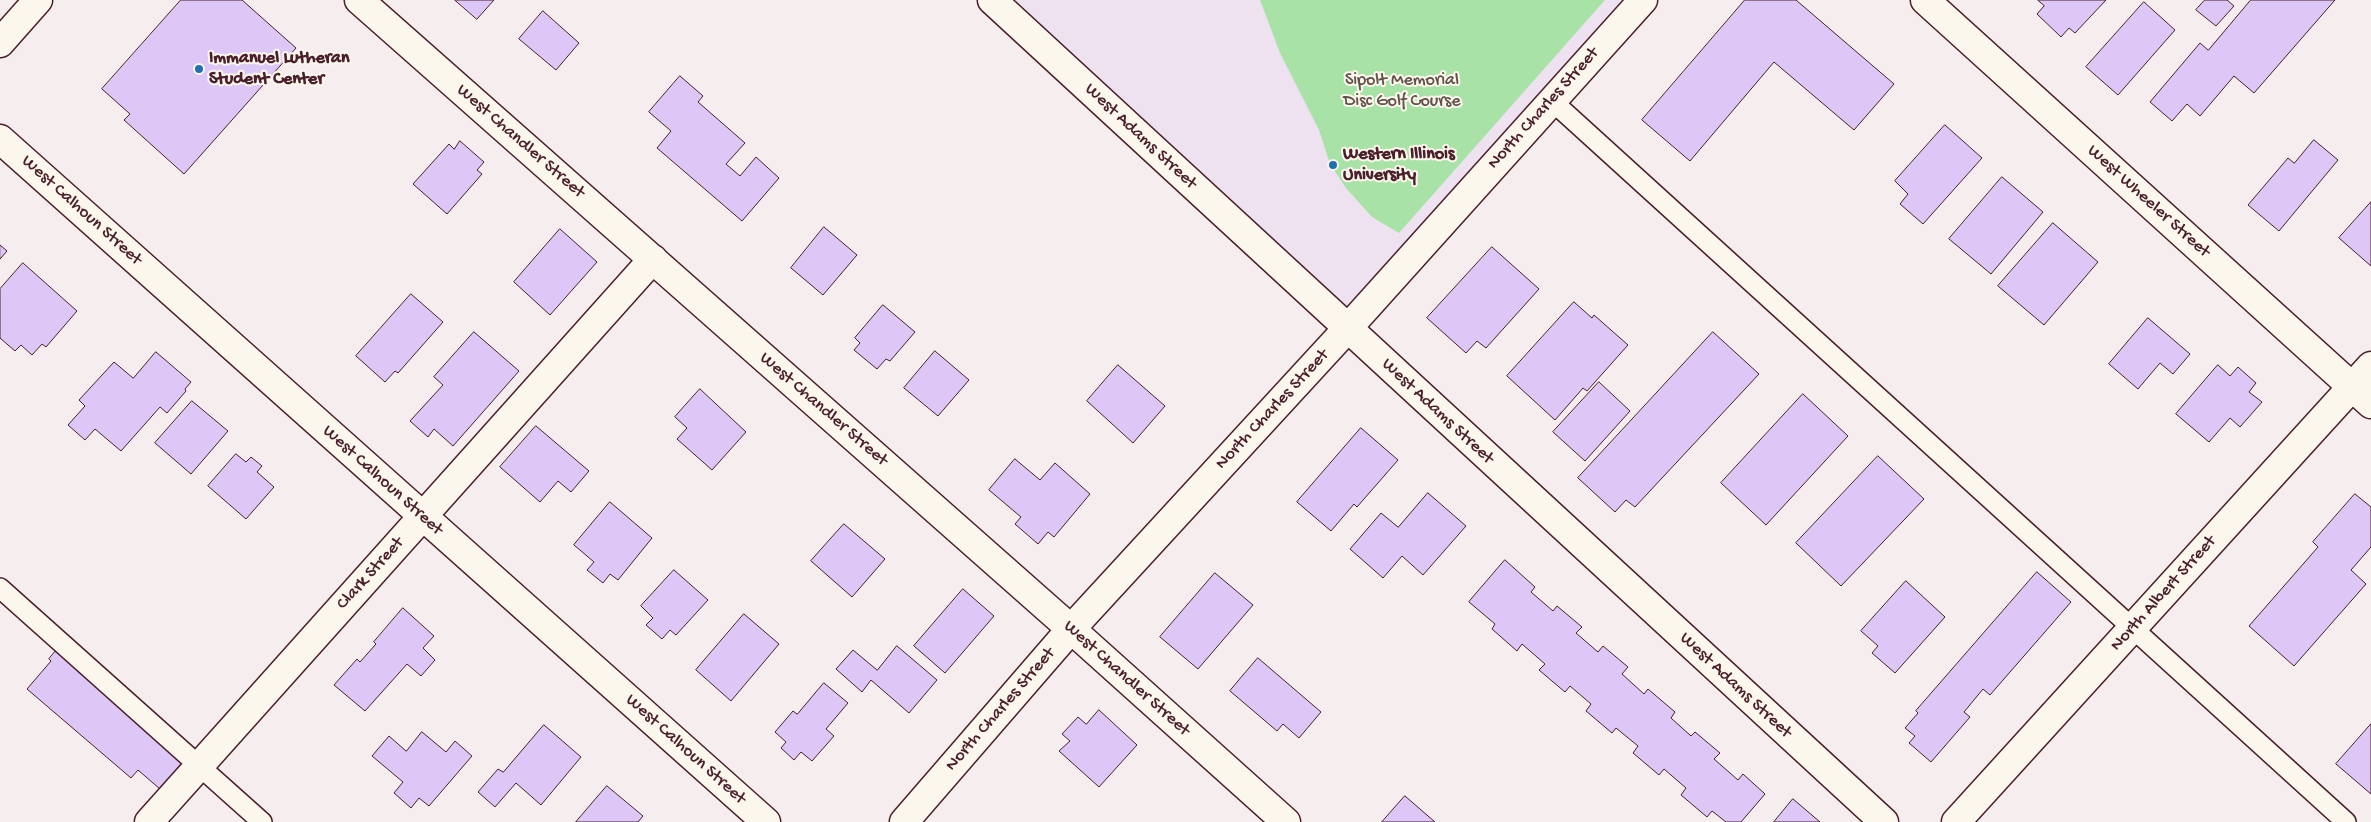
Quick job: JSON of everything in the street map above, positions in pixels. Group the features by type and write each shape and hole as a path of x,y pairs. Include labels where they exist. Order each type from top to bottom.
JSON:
{"street":[{"path":"0,43 38,0"},
{"name":"West Chandler Street","path":"360,0 1071,629 1286,822"},
{"name":"West Adams Street","path":"992,0 1347,330 1884,822"},
{"name":"North Charles Street","path":"904,822 1071,629 1347,330 1551,100 1644,0"},
{"name":"West Wheeler Street","path":"1925,0 2362,395"},
{"name":"West Calhoun Street","path":"0,139 766,822"},
{"name":"Clark Street","path":"149,822 653,259"},
{"name":"North Albert Street","path":"1956,822 2132,629 2362,395 2371,366"}],"lane":[{"path":"1551,100 2346,822"},
{"path":"0,588 262,822"}],"shaded area":[{"name":"Western Illinois University","path":"992,0 1646,0 1347,329"}],"green space":[{"name":"Sipolt Memorial Disc Golf Course","path":"1260,0 1605,0 1399,233 1372,217 1346,188 1330,164 1319,130 1280,53"}],"building":[{"name":"Immanuel Lutheran Student Center","path":"181,0 242,0 296,48 184,174 124,120 130,114 102,89"},
{"path":"455,0 494,0 477,19"},
{"path":"1745,0 1796,0 1894,84 1854,130 1774,62 1690,161 1642,120"},
{"path":"2038,0 2106,0 2075,33 2069,28 2061,37 2037,14 2044,6"},
{"path":"2205,0 2227,0 2234,6 2216,26 2196,10"},
{"path":"2251,0 2335,0 2254,93 2234,76 2200,116 2187,104 2172,121 2150,102 2200,43 2208,50"},
{"path":"2144,2 2175,30 2118,95 2086,67"},
{"path":"543,11 579,43 556,70 519,39"},
{"path":"680,76 703,96 698,102 745,143 726,164 740,176 756,157 779,178 742,221 657,148 671,131 649,112"},
{"path":"1945,125 1982,158 1923,224 1900,204 1908,194 1895,181"},
{"path":"2314,140 2338,160 2279,231 2248,205 2288,158 2294,163"},
{"path":"460,141 484,162 477,170 482,174 447,214 413,184 449,144 454,149"},
{"path":"2002,177 2043,212 1991,274 1949,239"},
{"path":"2371,202 2371,266 2339,238"},
{"path":"2053,223 2098,262 2044,325 1998,286"},
{"path":"824,227 857,255 823,295 791,268"},
{"path":"560,229 597,262 550,315 514,282"},
{"path":"0,245 7,251 0,259"},
{"path":"1492,247 1539,289 1486,348 1477,341 1466,353 1427,318"},
{"path":"23,263 77,311 46,347 42,344 32,355 21,345 15,351 0,338 0,289"},
{"path":"411,294 443,322 398,373 395,371 385,382 356,356"},
{"path":"1574,302 1592,318 1594,315 1628,345 1587,391 1583,388 1555,420 1507,376"},
{"path":"883,305 915,332 890,361 886,359 877,369 854,350 860,343 855,338"},
{"path":"2148,318 2190,354 2173,374 2160,363 2138,389 2109,364"},
{"path":"474,332 519,371 453,446 434,429 428,437 410,421 443,385 434,377"},
{"path":"1713,332 1759,374 1635,507 1626,500 1615,512 1578,478"},
{"path":"935,351 969,380 938,416 904,388"},
{"path":"156,352 191,382 185,389 186,391 167,413 160,407 121,451 95,429 85,440 68,425 85,406 79,400 114,362 133,378"},
{"path":"1118,365 1165,406 1133,443 1087,401"},
{"path":"2218,365 2230,376 2238,367 2256,383 2249,392 2262,402 2240,427 2230,418 2209,442 2176,414"},
{"path":"1599,382 1630,411 1585,461 1553,432"},
{"path":"700,389 746,432 712,470 677,439 687,428 675,417"},
{"path":"1803,394 1848,436 1766,525 1721,483"},
{"path":"192,401 228,431 191,474 155,443"},
{"path":"536,426 589,471 571,492 558,481 540,502 500,467"},
{"path":"1361,428 1398,460 1357,507 1354,504 1331,531 1297,502"},
{"path":"236,454 246,462 251,457 262,466 257,472 274,487 246,519 208,486"},
{"path":"1878,456 1924,499 1841,586 1796,543"},
{"path":"1015,459 1040,480 1055,463 1090,494 1054,537 1048,532 1038,544 1015,524 1021,517 989,490"},
{"path":"1428,493 1466,526 1423,575 1402,556 1383,578 1350,549 1381,513 1398,527"},
{"path":"2355,494 2371,507 2371,547 2351,570 2366,584 2294,666 2249,626 2318,547 2313,542"},
{"path":"610,502 652,538 618,580 610,574 603,583 587,570 594,562 574,545"},
{"path":"844,524 885,559 852,597 811,561"},
{"path":"1505,560 1535,587 1531,592 1553,611 1557,606 1582,627 1576,633 1598,652 1603,646 1628,667 1622,674 1644,694 1648,689 1675,712 1671,718 1691,736 1695,732 1720,753 1714,759 1738,780 1743,774 1765,794 1741,822 1726,822 1712,811 1707,817 1681,795 1686,788 1664,769 1659,775 1633,753 1638,746 1616,728 1612,733 1586,711 1591,704 1570,686 1565,692 1539,670 1545,664 1522,644 1517,651 1492,629 1495,624 1469,602"},
{"path":"674,570 708,600 676,635 670,630 662,639 646,625 653,618 641,606"},
{"path":"2037,572 2071,602 1990,695 1983,689 1964,712 1970,717 1931,762 1909,743 1915,736 1905,728 1918,713 1916,711"},
{"path":"1215,573 1253,605 1198,669 1160,637"},
{"path":"1906,581 1945,617 1895,673 1872,653 1878,646 1861,631"},
{"path":"963,589 994,616 945,673 914,646"},
{"path":"403,608 434,636 423,648 435,660 421,676 407,664 365,711 334,685 357,659 360,662 376,644 374,642"},
{"path":"744,614 779,644 731,701 696,670"},
{"path":"60,646 189,755 160,789 138,770 131,778 27,689 51,661 49,659"},
{"path":"897,646 937,680 909,713 871,680 862,692 836,669 853,650 877,670"},
{"path":"1258,658 1321,712 1299,738 1283,724 1277,731 1230,691"},
{"path":"824,683 848,703 826,729 834,736 812,761 801,752 794,760 781,748 786,742 775,732 793,711 797,714"},
{"path":"1099,710 1137,745 1099,787 1059,751 1070,741 1062,734 1078,717 1086,724"},
{"path":"2371,724 2371,794 2336,764"},
{"path":"544,725 581,757 541,805 516,783 495,807 478,792 498,769 503,772"},
{"path":"422,732 446,752 455,741 472,756 429,806 419,798 411,808 394,793 403,782 372,756 389,736 406,751"},
{"path":"607,786 643,816 638,822 576,822"},
{"path":"1405,796 1435,822 1382,822"},
{"path":"1793,799 1820,822 1774,822"}],"place":[{"name":"Immanuel Lutheran Student Center","path":"199,69"},
{"name":"Western Illinois University","path":"1333,165"}]}
